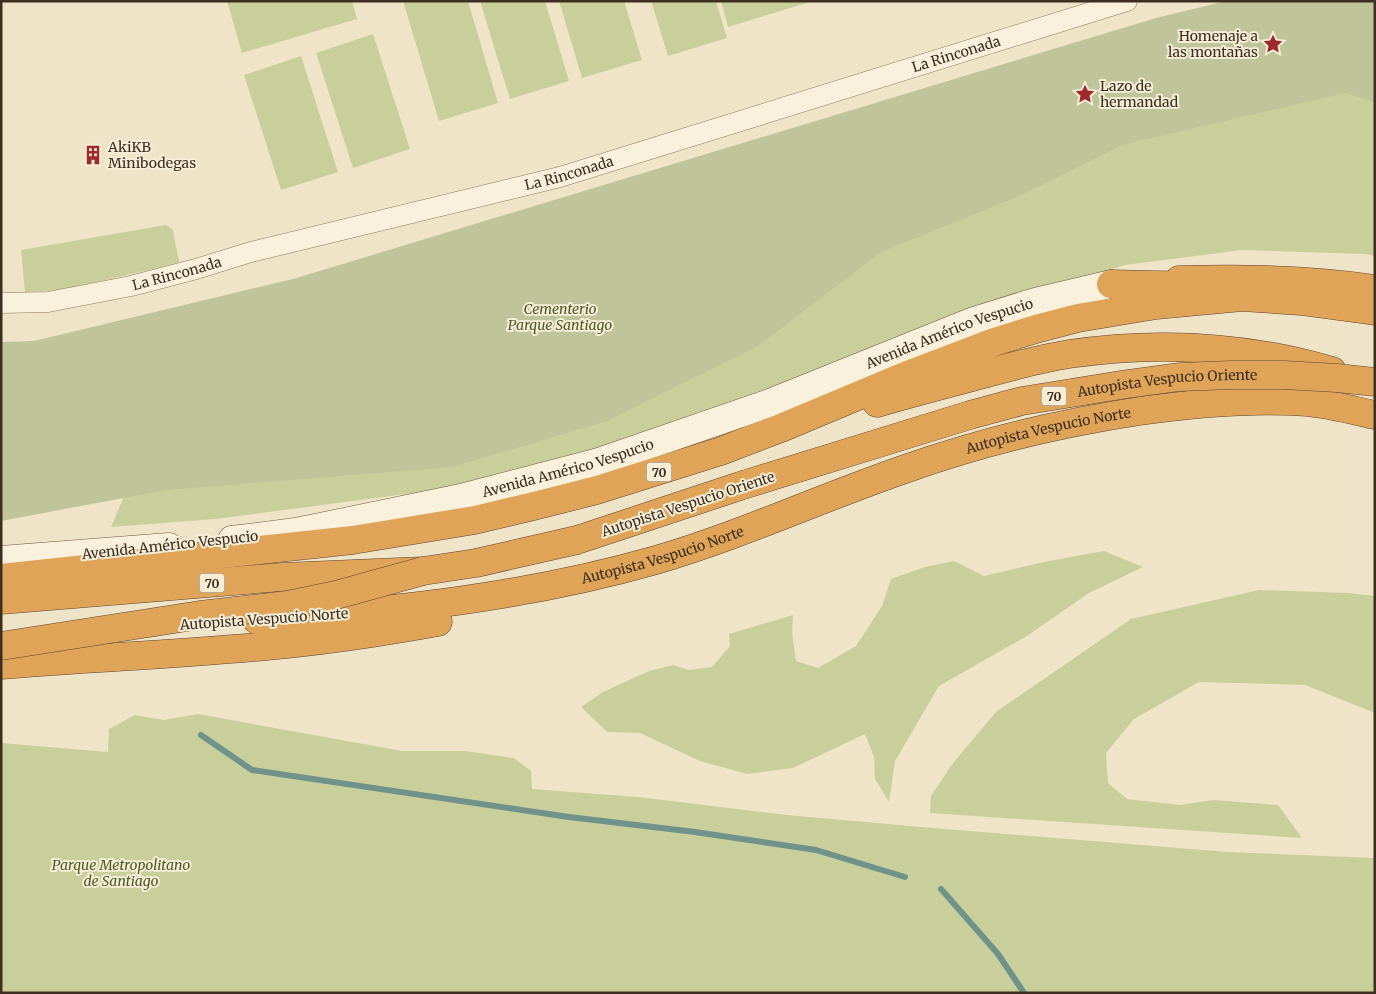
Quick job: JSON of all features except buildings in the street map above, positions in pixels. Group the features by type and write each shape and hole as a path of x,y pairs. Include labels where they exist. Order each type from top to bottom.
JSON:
{"highway":[{"path":"1111,284 1179,280 1265,279 1375,289"},
{"path":"1111,284 1275,289 1346,296 1375,301"},
{"path":"781,428 910,374 994,342 1036,329 1121,310 1242,296 1301,301 1375,311"},
{"name":"Autopista Vespucio Oriente","path":"781,428 1028,362 1102,350 1190,347 1235,351 1281,358 1375,383"},
{"name":"Autopista Vespucio Oriente","path":"1,600 273,578 423,571 476,563 578,540 744,485 970,415 1022,401 1127,384 1179,377 1232,375 1284,375 1337,378 1375,383"},
{"name":"Autopista Vespucio Norte","path":"1,639 124,628 397,610 520,591 655,560 788,515 907,468 1021,434 1109,416 1193,404 1266,401 1309,402 1375,415"},
{"name":"70","path":"1,578 353,540 475,520 624,482 721,451 781,428"},
{"path":"1,665 216,651 380,632 476,615 548,597 602,580 655,560"},
{"path":"1,646 200,615 288,605 423,571"}],"street":[{"name":"La Rinconada","path":"1,303 48,302 131,286 251,252 560,177 1127,1"},
{"name":"Avenida Américo Vespucio","path":"1,560 176,547 296,532 461,498 526,482 599,462 770,403 974,321 1035,302 1111,284"}],"green space":[{"path":"227,1 352,1 357,19 242,53"},
{"path":"403,1 468,1 498,103 439,121"},
{"path":"480,1 545,1 569,81 510,99"},
{"path":"559,1 624,1 642,60 582,78"},
{"path":"651,1 716,1 727,38 668,56"},
{"path":"721,1 813,1 728,27"},
{"name":"Cementerio Parque Santiago","path":"1226,1 1375,1 1375,102 1345,93 1122,145 1019,196 881,252 758,346 607,421 452,467 166,490 1,521 1,342 34,341 293,279 1156,18"},
{"path":"373,34 410,149 353,168 316,53"},
{"path":"301,56 338,172 281,190 244,75"},
{"path":"1375,85 1375,256 1365,254 1242,250 1125,265 1004,303 589,457 460,487 215,519 111,527 137,466 947,181"},
{"path":"166,225 173,230 179,262 61,290 25,292 21,250"},
{"path":"1104,551 1143,567 1089,593 1027,636 939,686 895,761 889,802 875,779 874,757 865,734 793,768 747,774 700,761 640,733 607,732 581,707 603,692 649,671 673,665 689,670 712,667 730,646 729,634 793,615 792,633 796,661 818,668 856,646 882,606 891,579 925,567 954,561 984,576"},
{"path":"1259,590 1349,593 1375,596 1375,713 1305,685 1199,682 1134,719 1106,753 1108,783 1127,799 1180,805 1213,800 1278,805 1302,838 930,813 931,796 953,763 996,712 1131,619"},
{"name":"Parque Metropolitano de Santiago","path":"198,714 402,751 465,751 514,758 531,771 532,789 638,797 787,815 921,827 1228,852 1375,858 1375,993 1,993 1,743 108,752 109,729 135,715 164,720"}],"waterway":[{"path":"201,735 252,770 569,817 695,832 816,850 905,877"},
{"path":"941,889 998,954 1024,993"}],"place":[{"name":"Homenaje a las montañas","path":"1273,44"},
{"name":"Lazo de hermandad","path":"1085,94"},
{"name":"AkiKB Minibodegas","path":"93,155"}]}
